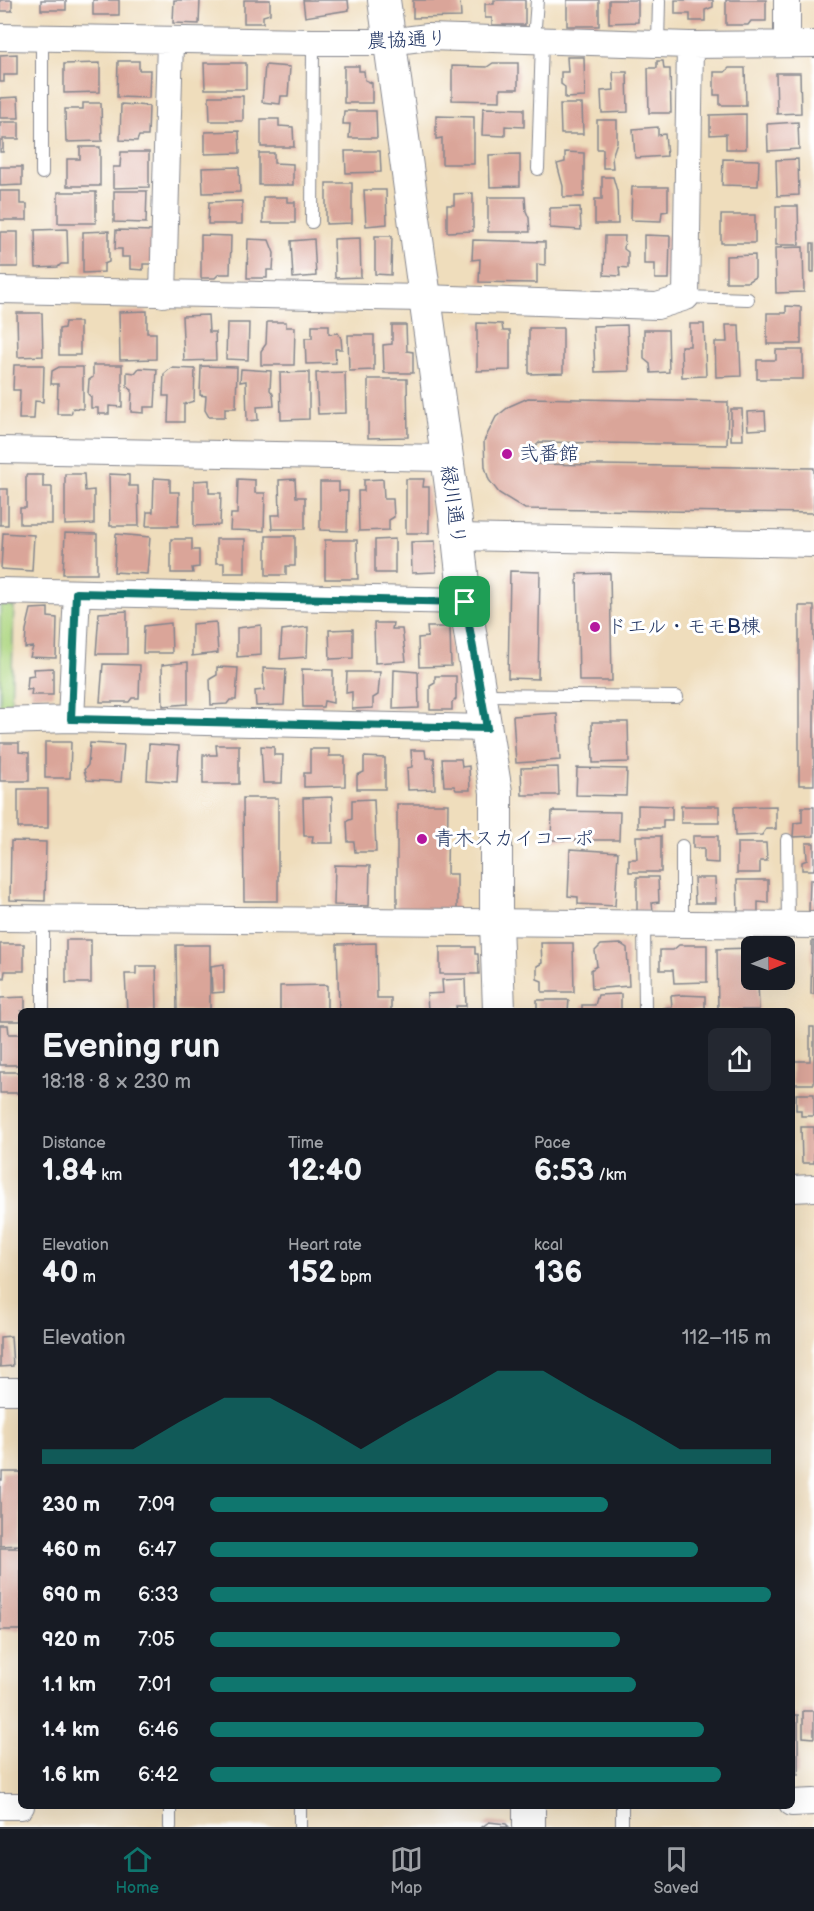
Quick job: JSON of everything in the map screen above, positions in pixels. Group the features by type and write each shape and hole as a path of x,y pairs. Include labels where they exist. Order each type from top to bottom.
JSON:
{"street":[{"name":"緑川通り","path":"384,0 465,602 496,792 499,1008"},
{"path":"787,0 787,43"},
{"name":"農協通り","path":"0,37 170,41 389,42 428,37 690,45 814,44"},
{"path":"163,294 170,41"},
{"path":"0,290 424,298 657,306 686,297 690,45"},
{"path":"0,450 447,458"},
{"path":"458,537 814,544"},
{"path":"0,591 465,602"},
{"path":"71,719 76,593"},
{"path":"0,721 71,719 487,728"},
{"path":"0,918 814,925"},
{"path":"795,1189 814,1188"},
{"path":"0,1391 18,1391"},
{"path":"795,1803 814,1802"},
{"path":"0,1806 18,1806"},
{"path":"529,1809 529,1827"}],"lane":[{"path":"537,0 538,169"},
{"path":"658,0 658,44"},
{"path":"42,39 42,173"},
{"path":"312,222 313,42"},
{"path":"686,297 748,299"},
{"path":"481,695 676,697"},
{"path":"787,840 788,925"},
{"path":"682,846 682,924"},
{"path":"43,918 43,1008"},
{"path":"645,924 645,1008"},
{"path":"170,1809 170,1827"},
{"path":"300,1809 300,1827"},
{"path":"622,1809 622,1827"}],"green space":[{"path":"0,605 14,606 11,709 0,709"}],"building":[{"path":"0,0 12,0 12,11 0,11"},
{"path":"41,0 66,0 66,10 41,10"},
{"path":"93,0 119,0 119,15 93,15"},
{"path":"174,0 200,0 199,24 173,23"},
{"path":"244,0 270,0 270,14 263,16 263,23 244,23"},
{"path":"303,0 348,0 349,10 305,17"},
{"path":"413,0 460,0 461,17 413,18"},
{"path":"494,0 525,0 525,25 492,25 492,18 485,18 485,4 494,4"},
{"path":"567,0 599,0 599,26 567,26"},
{"path":"609,0 638,0 638,22 609,23"},
{"path":"675,0 713,0 713,7 705,10 705,21 690,21 690,14 675,14"},
{"path":"726,0 766,0 766,21 751,21 748,25 726,25"},
{"path":"17,54 17,75 4,75 4,82 0,82 0,55"},
{"path":"567,57 584,57 585,97 565,98 565,87 561,84 561,72 568,72"},
{"path":"118,61 139,61 139,70 150,70 149,98 117,97"},
{"path":"657,61 663,61 664,69 670,69 671,113 649,113 648,68 657,68"},
{"path":"100,63 100,92 64,93 64,64"},
{"path":"204,63 246,63 246,89 205,89"},
{"path":"493,63 518,63 518,89 500,89 500,101 452,100 452,66 487,67"},
{"path":"265,65 290,67 288,96 281,96 280,104 262,102"},
{"path":"344,66 359,66 359,71 364,71 365,80 372,83 372,103 344,103"},
{"path":"729,68 745,68 746,105 720,105 720,95 714,95 714,72 725,72"},
{"path":"613,72 627,72 628,112 602,113 601,91 614,90"},
{"path":"776,73 800,73 801,113 777,114"},
{"path":"209,96 243,96 243,121 210,121"},
{"path":"18,97 19,118 0,118 0,98"},
{"path":"83,103 101,103 102,141 66,142 65,109 83,109"},
{"path":"121,104 149,106 148,136 139,136 137,141 120,140"},
{"path":"560,104 582,104 583,134 561,134"},
{"path":"483,108 524,109 524,127 505,126 505,136 482,135"},
{"path":"344,111 376,111 377,138 349,138 350,124 343,124"},
{"path":"746,114 746,149 726,149 726,134 710,135 710,115"},
{"path":"436,116 474,117 474,164 442,164 442,138 436,139"},
{"path":"261,119 279,119 279,126 293,127 294,147 261,147"},
{"path":"597,120 617,120 617,142 612,157 613,168 603,168 603,149 597,149"},
{"path":"0,122 19,122 19,139 3,139 3,152 0,152"},
{"path":"798,122 799,149 768,151 767,124"},
{"path":"658,127 658,135 665,134 667,156 635,158 633,129"},
{"path":"239,131 240,153 205,154 205,132"},
{"path":"80,147 100,147 100,186 67,186 67,159 80,159"},
{"path":"345,151 380,151 381,172 346,173"},
{"path":"121,152 149,152 149,187 113,188 113,167 120,167"},
{"path":"565,152 584,153 584,197 563,197 563,186 557,164 565,162"},
{"path":"259,153 274,153 274,163 293,164 293,185 259,185"},
{"path":"520,154 520,186 490,187 489,155"},
{"path":"723,159 759,160 758,186 722,185"},
{"path":"798,159 799,195 777,196 776,160"},
{"path":"0,167 22,167 22,185 0,186"},
{"path":"239,167 240,192 203,193 202,168"},
{"path":"602,177 613,177 617,191 618,224 595,224 595,199 602,199"},
{"path":"326,183 352,183 352,223 326,224"},
{"path":"632,187 668,187 668,211 662,212 661,221 631,220"},
{"path":"364,190 386,190 387,224 366,226"},
{"path":"0,191 20,191 20,204 27,204 27,220 0,220"},
{"path":"114,191 147,191 146,223 114,222"},
{"path":"58,192 96,192 96,223 58,223"},
{"path":"473,193 473,231 447,232 447,205 454,205 454,194"},
{"path":"263,197 287,197 287,202 295,202 295,223 263,223"},
{"path":"488,197 525,197 530,232 488,232"},
{"path":"242,201 242,224 208,224 209,202"},
{"path":"776,206 798,206 799,245 776,245"},
{"path":"580,207 581,230 550,228 550,208"},
{"path":"721,215 755,215 755,243 721,243"},
{"path":"67,229 68,264 36,268 35,230"},
{"path":"116,230 153,231 153,264 143,264 143,270 130,269 130,257 122,257 122,249 115,249"},
{"path":"109,231 109,262 104,264 104,272 83,273 83,232"},
{"path":"0,232 18,232 18,267 0,267"},
{"path":"201,235 231,236 230,274 219,274 215,278 201,278"},
{"path":"644,235 670,236 669,279 655,279 655,264 644,264"},
{"path":"375,236 392,236 391,275 375,274"},
{"path":"605,236 625,236 624,249 628,252 628,268 619,267 620,276 604,275"},
{"path":"360,238 361,277 335,278 334,239"},
{"path":"248,239 269,240 274,253 273,270 267,270 267,278 247,278"},
{"path":"314,239 316,276 293,278 291,241"},
{"path":"473,240 545,242 545,265 537,264 537,283 479,282 480,259 472,260"},
{"path":"811,243 814,243 814,272 811,272"},
{"path":"803,247 804,292 776,293 775,248"},
{"path":"755,255 755,277 747,282 726,282 726,256"},
{"path":"786,306 801,307 801,344 767,344 767,313 786,313"},
{"path":"147,311 147,333 156,333 156,359 120,360 119,312"},
{"path":"17,313 42,313 43,356 18,357"},
{"path":"208,315 209,332 215,332 216,360 184,361 182,316"},
{"path":"65,322 80,322 80,355 59,355 59,329 64,328"},
{"path":"267,322 286,322 286,327 295,327 294,365 261,365 261,351 266,344"},
{"path":"227,323 249,323 248,360 226,359"},
{"path":"477,323 502,324 503,331 510,331 510,370 477,371"},
{"path":"690,324 704,324 706,376 682,377 681,346 690,346"},
{"path":"312,325 329,325 329,334 338,333 342,349 335,349 336,363 306,364 305,338 312,338"},
{"path":"392,325 406,325 407,351 413,352 413,373 384,373 383,345 392,344"},
{"path":"627,325 629,371 595,372 593,326"},
{"path":"726,325 739,325 741,376 716,377 715,342 727,342"},
{"path":"529,328 563,328 563,373 529,374"},
{"path":"644,330 668,330 669,372 651,373 650,364 644,359"},
{"path":"348,335 374,335 374,370 349,371"},
{"path":"776,350 803,350 803,379 757,379 757,360 776,360"},
{"path":"14,365 44,365 43,402 35,401 34,419 19,419 20,390 13,390"},
{"path":"93,365 122,365 122,407 109,406 109,414 98,414 98,408 91,408 91,397 88,394 89,380 93,377"},
{"path":"201,366 237,367 236,408 225,408 225,417 209,417 205,410 206,396 200,395"},
{"path":"59,367 83,367 83,409 73,408 71,414 57,414 58,384 51,384 52,371"},
{"path":"139,368 157,369 155,407 144,407 144,413 131,412 132,390 127,387 127,372 135,373"},
{"path":"171,368 195,369 194,401 184,404 184,422 168,422 169,396 163,396 164,374"},
{"path":"241,369 271,371 270,390 273,394 274,406 257,407 258,420 247,421 246,381 240,382"},
{"path":"309,372 309,419 281,420 280,373"},
{"path":"345,372 346,413 318,414 316,373"},
{"path":"368,379 407,379 408,437 368,438"},
{"name":"弐番館","path":"528,398 728,402 727,445 540,442 530,451 530,457 533,464 814,468 814,513 525,509 499,493 489,480 485,467 484,441 496,417 510,406"},
{"path":"731,409 742,409 743,440 731,440"},
{"path":"765,411 766,429 748,430 747,412"},
{"path":"65,474 84,474 85,491 94,490 94,524 65,525"},
{"path":"109,474 129,475 129,486 138,486 139,526 110,526"},
{"path":"26,475 43,475 43,487 52,487 52,524 20,524 20,508 26,508"},
{"path":"154,478 170,479 170,492 179,492 178,526 146,526 147,512 153,512"},
{"path":"238,479 255,480 255,493 265,493 264,531 230,530 231,514 237,514"},
{"path":"295,479 296,497 305,497 305,529 272,529 271,515 280,515 279,480"},
{"path":"383,479 384,499 393,499 394,517 389,520 389,530 359,531 358,491 364,491 364,480"},
{"path":"406,479 424,479 423,487 429,487 429,533 406,533"},
{"path":"209,480 209,493 221,493 220,525 194,526 194,481"},
{"path":"320,482 339,482 339,491 348,491 347,531 320,530"},
{"path":"0,489 8,489 8,525 0,525"},
{"path":"3,533 34,535 32,571 1,569"},
{"path":"65,533 97,534 97,574 63,574"},
{"path":"116,534 150,537 147,574 114,572"},
{"path":"266,536 295,536 295,566 286,566 286,575 266,575"},
{"path":"171,539 192,539 192,550 199,550 199,567 192,568 193,573 171,573"},
{"path":"216,539 245,539 245,573 224,573 224,563 216,563"},
{"path":"395,539 395,573 375,573 375,540"},
{"path":"325,540 357,540 358,579 325,579"},
{"path":"435,541 436,572 412,573 411,542"},
{"path":"510,571 540,572 538,679 508,678"},
{"name":"ドエル・モモB棟","path":"610,573 612,681 579,681 577,574"},
{"path":"799,606 814,606 814,785 799,785"},
{"path":"48,608 48,617 57,618 56,658 30,657 33,647 25,648 31,609"},
{"path":"127,611 127,654 96,654 99,613"},
{"path":"216,622 218,653 192,656 192,624"},
{"path":"171,623 172,653 143,653 144,626"},
{"path":"374,623 393,623 392,629 402,629 406,661 375,663"},
{"path":"261,625 261,655 237,657 237,628"},
{"path":"308,627 307,657 280,659 282,630"},
{"path":"427,627 450,627 451,666 419,667 418,638 428,637"},
{"path":"353,629 353,658 330,659 329,630"},
{"path":"188,662 188,704 163,706 162,665"},
{"path":"103,664 140,665 139,698 132,698 129,702 100,702"},
{"path":"217,667 238,668 236,700 230,700 227,704 211,705 210,679 217,675"},
{"path":"53,668 53,695 31,695 32,689 27,690 28,676 34,675 33,669"},
{"path":"263,668 286,669 284,705 256,706 255,691 264,690"},
{"path":"302,669 333,670 333,703 324,701 323,707 303,707"},
{"path":"394,670 418,672 419,708 393,709"},
{"path":"347,672 380,672 378,695 373,698 373,708 352,709 352,692 346,693"},
{"path":"435,676 456,676 456,699 452,703 452,710 430,710 430,686 435,683"},
{"path":"557,713 560,760 516,763 513,716"},
{"path":"592,722 628,722 629,762 593,763"},
{"path":"45,742 71,742 70,778 45,778"},
{"path":"0,743 19,743 19,752 29,753 29,781 0,781"},
{"path":"90,743 124,745 121,782 87,780 84,770 88,765"},
{"path":"149,744 179,746 177,782 147,780"},
{"path":"216,745 239,745 239,784 203,784 203,755 217,755"},
{"path":"261,746 274,747 274,755 283,755 282,783 263,783"},
{"path":"310,749 329,749 329,756 345,756 345,786 304,787 304,773 310,773"},
{"path":"411,750 425,750 426,758 434,758 435,789 408,790 407,768 412,767"},
{"path":"364,757 385,758 385,789 357,789 357,775 364,772"},
{"path":"442,759 461,759 462,767 469,766 470,790 456,790 454,786 444,786"},
{"path":"558,767 559,795 522,795 521,768"},
{"path":"577,768 627,769 626,796 576,795"},
{"path":"18,789 48,789 48,828 18,828"},
{"path":"332,797 333,843 312,843 313,836 304,836 303,798"},
{"path":"243,798 278,798 278,901 244,901"},
{"path":"374,799 376,852 355,852 354,842 348,842 347,821 352,819 352,800"},
{"name":"青木スカイコーポ","path":"397,804 448,804 447,874 457,874 457,910 397,910"},
{"path":"638,805 672,806 672,820 663,820 663,828 638,828"},
{"path":"681,806 719,806 719,823 681,823"},
{"path":"776,806 776,829 766,829 762,835 735,836 734,807"},
{"path":"802,807 814,807 814,836 793,837 794,823 802,822"},
{"path":"552,811 620,812 619,840 551,840"},
{"path":"636,836 661,836 661,872 629,872 629,859 637,859"},
{"path":"693,836 718,836 718,863 704,862 704,848 693,848"},
{"path":"11,841 46,842 45,901 10,900"},
{"path":"737,843 766,843 767,861 760,861 760,873 737,873"},
{"path":"806,843 814,843 814,870 802,870 802,862 807,860"},
{"path":"570,849 618,852 615,906 578,904 578,897 568,896"},
{"path":"335,865 370,866 369,906 334,905"},
{"path":"637,877 658,877 659,902 652,903 653,911 637,911"},
{"path":"694,878 715,878 716,903 695,903"},
{"path":"737,880 768,880 768,903 758,902 758,912 738,912"},
{"path":"810,880 814,880 814,911 809,911"},
{"path":"66,940 91,940 91,983 66,983"},
{"path":"812,941 814,941 814,994 811,994"},
{"path":"376,943 377,998 391,998 391,1008 339,1008 337,944"},
{"path":"541,943 573,943 574,992 542,992 542,981 537,979 537,966 542,963"},
{"path":"0,944 24,944 24,971 5,971 4,978 0,978"},
{"path":"621,944 627,948 629,986 592,989 591,970 597,966 595,951 601,945"},
{"path":"176,945 210,945 210,1008 177,1008"},
{"path":"679,945 707,945 707,982 674,983 673,970 660,970 660,950 673,950"},
{"path":"440,947 475,947 475,954 478,954 479,974 440,974"},
{"path":"741,948 741,990 758,990 759,1008 718,1008 717,949"},
{"path":"224,964 224,992 212,993 211,966"},
{"path":"136,966 156,966 157,1008 127,1008 125,974 136,974"},
{"path":"465,979 466,1006 428,1008 427,994 443,993 442,980"},
{"path":"327,985 327,1008 280,1008 280,986"},
{"path":"621,994 621,1008 582,1008 582,1005 595,1005 598,995"},
{"path":"671,996 705,996 705,1008 663,1008 672,1007"},
{"path":"25,997 25,1008 18,1008 18,1021 0,1021 0,998"},
{"path":"537,1000 569,1000 568,1008 537,1008"},
{"path":"0,1025 8,1025 9,1034 18,1034 18,1065 0,1065"},
{"path":"810,1027 814,1027 814,1084 795,1084 795,1061 810,1061"},
{"path":"0,1072 18,1072 18,1093 0,1093"},
{"path":"796,1094 814,1094 814,1116 801,1116 801,1110 796,1110"},
{"path":"801,1127 814,1127 814,1163 802,1163"},
{"path":"11,1336 13,1366 0,1367 0,1337"},
{"path":"2,1472 18,1472 18,1545 0,1546 0,1480 2,1480"},
{"path":"0,1548 18,1548 18,1630 0,1630"},
{"path":"803,1711 814,1711 814,1738 803,1737"},
{"path":"795,1715 798,1715 798,1775 795,1775"},
{"path":"489,1822 506,1824 509,1827 482,1827"}],"place":[{"name":"弐番館","path":"507,454"},
{"name":"ドエル・モモB棟","path":"595,627"},
{"name":"青木スカイコーポ","path":"422,839"}],"route":[{"path":"76,593 465,602 487,728 71,719 76,593"}]}
